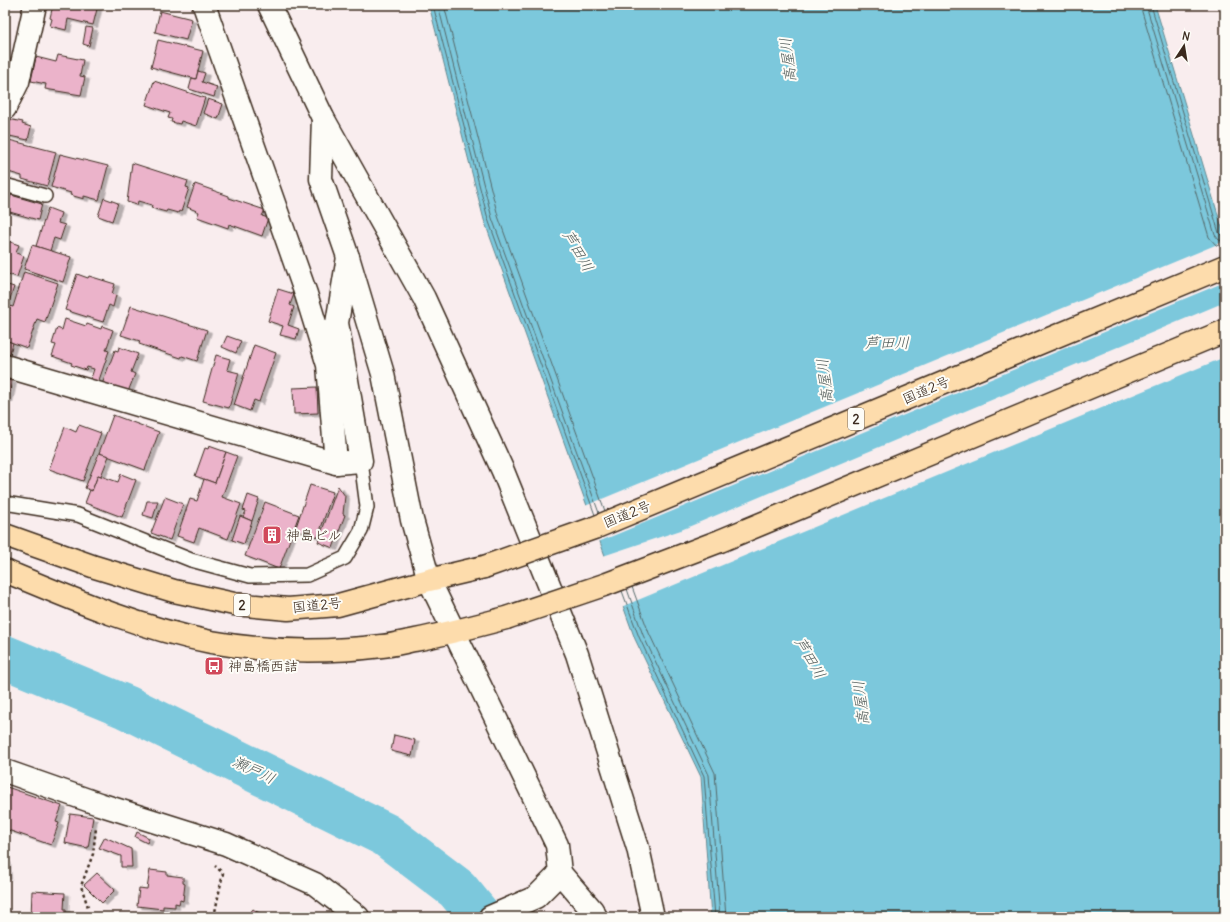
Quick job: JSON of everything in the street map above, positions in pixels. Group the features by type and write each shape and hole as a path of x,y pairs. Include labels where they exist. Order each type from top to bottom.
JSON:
{"highway":[{"name":"国道2号","path":"5,535 117,574 174,591 234,604 288,609 338,605 429,580 484,567 594,528 1225,266"},
{"path":"5,571 72,599 152,627 211,642 270,650 326,651 384,646 453,632 506,618 607,584 720,541 1225,331"}],"street":[{"path":"5,108 18,82 35,5"},
{"path":"204,5 306,294 328,365 336,464"},
{"path":"268,5 323,118 424,298 503,471 577,654 638,848 653,917"},
{"path":"323,118 321,179 348,257 383,374 412,520 429,580 557,845 560,873 592,910 596,917"},
{"path":"5,366 336,464 361,461 337,323 348,257"},
{"path":"5,771 99,804 226,844 315,884 358,917"},
{"path":"490,917 536,897 560,873"}],"lane":[{"path":"5,185 45,196"},
{"path":"5,503 78,515 191,560 250,576 307,575 345,558 361,531 367,507 361,461"}],"path":[{"path":"88,907 81,886 93,854 99,804"}],"water":[{"name":"芦田川","path":"429,5 1155,5 1225,238 1225,917 711,917 701,777 635,639 484,220"}],"pier":[{"path":"1225,241 1225,282 598,542 585,506"},
{"path":"1225,302 1225,357 621,607 603,556 681,530"}],"building":[{"path":"53,5 98,5 93,25 68,19 66,30 50,26"},
{"path":"160,11 192,19 186,40 155,32"},
{"path":"86,27 93,28 89,46 83,44"},
{"path":"158,40 203,51 196,79 151,67"},
{"path":"58,55 83,60 80,76 85,77 81,95 45,89 46,84 31,81 36,57 56,62"},
{"path":"198,71 205,73 202,82 217,87 214,97 189,89 192,78 196,79"},
{"path":"154,81 205,98 196,126 181,121 180,124 171,122 172,119 168,118 170,113 146,105"},
{"path":"208,99 223,104 218,119 203,113"},
{"path":"8,119 23,122 22,124 31,127 28,140 5,135"},
{"path":"9,140 56,152 47,186 22,179 22,176 5,171 5,155"},
{"path":"60,154 108,166 99,200 84,196 84,199 51,187"},
{"path":"132,163 188,181 186,187 189,188 181,212 179,211 178,213 167,210 166,212 151,208 152,205 138,201 137,205 127,202"},
{"path":"195,184 229,196 229,198 265,210 262,216 268,218 262,236 229,224 228,228 197,217 199,212 187,207"},
{"path":"11,195 42,204 38,220 6,211"},
{"path":"104,198 118,203 112,221 98,216"},
{"path":"48,208 61,213 58,223 65,225 60,240 54,238 50,251 36,246"},
{"path":"5,240 19,245 16,253 24,256 17,277 5,273"},
{"path":"32,245 71,257 63,282 24,269"},
{"path":"24,272 58,283 45,322 37,319 27,348 5,340 5,320 10,306 13,307"},
{"path":"77,274 115,284 112,294 116,295 113,307 109,305 103,322 65,310"},
{"path":"5,284 14,287 8,305 5,304"},
{"path":"278,289 294,294 290,305 294,307 288,325 299,329 296,339 280,335 283,326 268,321"},
{"path":"131,306 207,330 197,361 182,356 181,358 139,344 140,341 121,335"},
{"path":"5,307 9,308 5,320"},
{"path":"65,319 86,326 87,324 101,329 102,326 113,330 106,350 109,351 98,383 90,381 94,369 87,367 86,370 52,356 56,345 52,344 57,328 62,330"},
{"path":"227,336 241,341 236,353 222,347"},
{"path":"5,340 13,343 8,360 5,359"},
{"path":"254,345 276,353 259,402 254,400 250,411 234,405"},
{"path":"119,347 138,354 131,372 135,374 126,397 101,387 115,350 118,351"},
{"path":"216,355 230,359 227,370 239,373 229,408 203,401"},
{"path":"5,379 12,381 8,400 5,399"},
{"path":"317,387 318,413 294,414 293,388"},
{"path":"113,415 159,432 145,470 99,453"},
{"path":"79,425 101,433 83,481 49,469 65,427 76,432"},
{"path":"209,446 226,452 215,483 195,476 205,448 208,449"},
{"path":"226,452 237,456 222,497 241,504 228,539 199,528 194,542 177,536 190,499 197,501 204,479 215,483"},
{"path":"99,453 109,456 101,476 98,475 92,491 85,488"},
{"path":"121,474 136,480 122,517 85,503 90,490 92,491 98,475 118,482"},
{"path":"310,485 333,492 318,537 295,530"},
{"path":"338,486 345,496 343,514 345,515 333,548 318,542"},
{"path":"248,495 259,499 252,521 243,517 246,511 243,510"},
{"path":"165,497 183,504 170,540 151,533"},
{"path":"147,501 158,501 153,518 143,515"},
{"name":"神島ビル","path":"265,502 299,515 279,569 245,556"},
{"path":"240,516 252,521 244,544 232,540"},
{"path":"394,735 415,740 412,756 391,751"},
{"path":"7,787 62,806 56,822 59,823 51,845 5,829 5,794"},
{"path":"70,814 93,817 88,848 65,843"},
{"path":"137,832 149,838 147,843 135,837"},
{"path":"105,837 131,849 132,867 121,867 121,856 99,848"},
{"path":"6,860 7,877 5,877"},
{"path":"150,870 167,872 167,875 183,877 183,883 185,884 183,901 180,900 179,904 175,903 175,907 163,906 163,909 137,906 139,888 147,889"},
{"path":"97,873 115,890 102,903 84,885"},
{"path":"32,891 65,893 64,909 66,909 66,917 31,917"},
{"path":"253,909 263,916 253,917 249,914"}],"waterway":[{"name":"瀬戸川","path":"5,657 126,707 386,835 457,889 480,917"}],"place":[{"name":"神島ビル","path":"272,535"},
{"name":"神島橋西詰","path":"214,666"}],"water label":[{"name":"高屋川","path":"788,60"},
{"name":"高屋川","path":"825,381"},
{"name":"高屋川","path":"861,703"}]}
